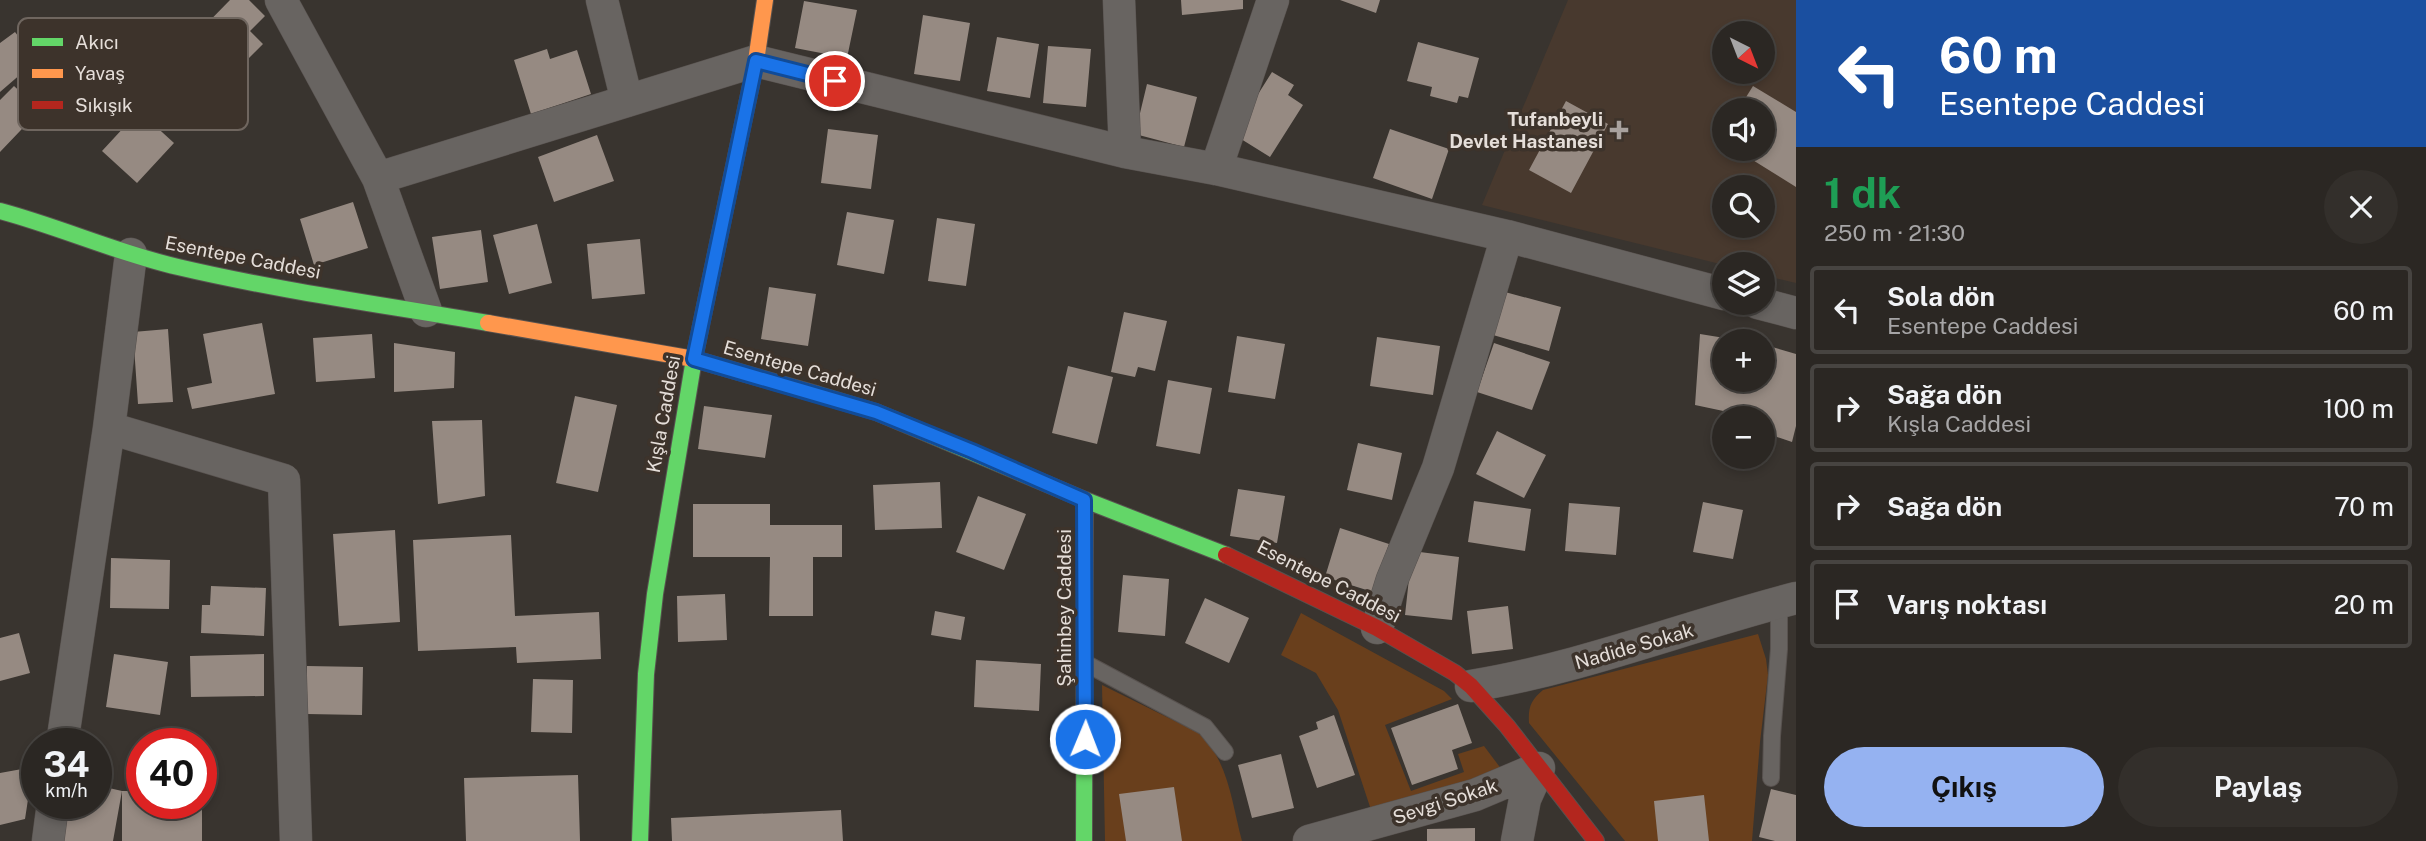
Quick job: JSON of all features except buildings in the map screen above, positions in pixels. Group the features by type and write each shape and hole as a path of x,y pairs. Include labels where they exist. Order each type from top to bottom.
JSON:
{"street":[{"path":"281,0 378,178 426,311"},
{"path":"602,0 627,101"},
{"name":"Kışla Caddesi","path":"640,841 646,674 655,594 694,359 756,61 765,0"},
{"path":"1119,0 1125,152"},
{"path":"1216,169 1273,0"},
{"path":"378,178 756,61 1125,152 1216,169 1507,236 1712,291"},
{"name":"Esentepe Caddesi","path":"0,211 45,223 131,254 177,267 694,359 876,412 1084,500 1240,560 1377,628 1455,673 1471,686 1507,726 1596,841"},
{"path":"1377,628 1392,580 1438,468 1507,236"},
{"path":"64,728 109,428 131,254"},
{"path":"1775,307 1796,313"},
{"path":"109,428 284,480 296,841"},
{"name":"Şahinbey Caddesi","path":"1084,500 1084,841"},
{"name":"Nadide Sokak","path":"1471,686 1570,665 1787,601"},
{"path":"1517,841 1525,799 1539,768"},
{"name":"Sevgi Sokak","path":"1309,841 1475,795 1539,768"},
{"path":"48,841 51,819"}],"lane":[{"path":"1772,778 1771,748 1779,649 1787,601"},
{"path":"1086,663 1205,727 1225,752"}],"shaded area":[{"name":"Tufanbeyli Devlet Hastanesi","path":"1568,0 1796,0 1796,283 1775,278 1775,252 1712,252 1712,262 1482,205"},
{"path":"1301,613 1444,691 1452,699 1385,725 1411,791 1464,772 1458,754 1484,746 1505,774 1374,819 1338,710 1316,673 1281,655"},
{"path":"1758,634 1768,675 1752,841 1625,841 1529,723 1533,701 1543,690"},
{"path":"1102,685 1197,732 1207,742 1216,754 1227,782 1242,841 1105,841"}],"traffic: fast":[{"path":"640,841 646,674 655,594 694,359 729,190"},
{"path":"0,211 133,255 216,276 488,323"},
{"path":"816,394 876,412 1085,500 1226,555"},
{"path":"1084,841 1085,500"}],"traffic: slow":[{"path":"729,190 756,61 765,0"},
{"path":"488,323 694,359 816,394"}],"traffic: jam":[{"path":"1226,555 1377,628 1455,673 1471,686 1507,726 1596,841"}],"place":[{"name":"Tufanbeyli Devlet Hastanesi","path":"1619,130"}],"route":[{"path":"835,81 756,61 694,359 876,412 1084,500 1085,739"}]}
